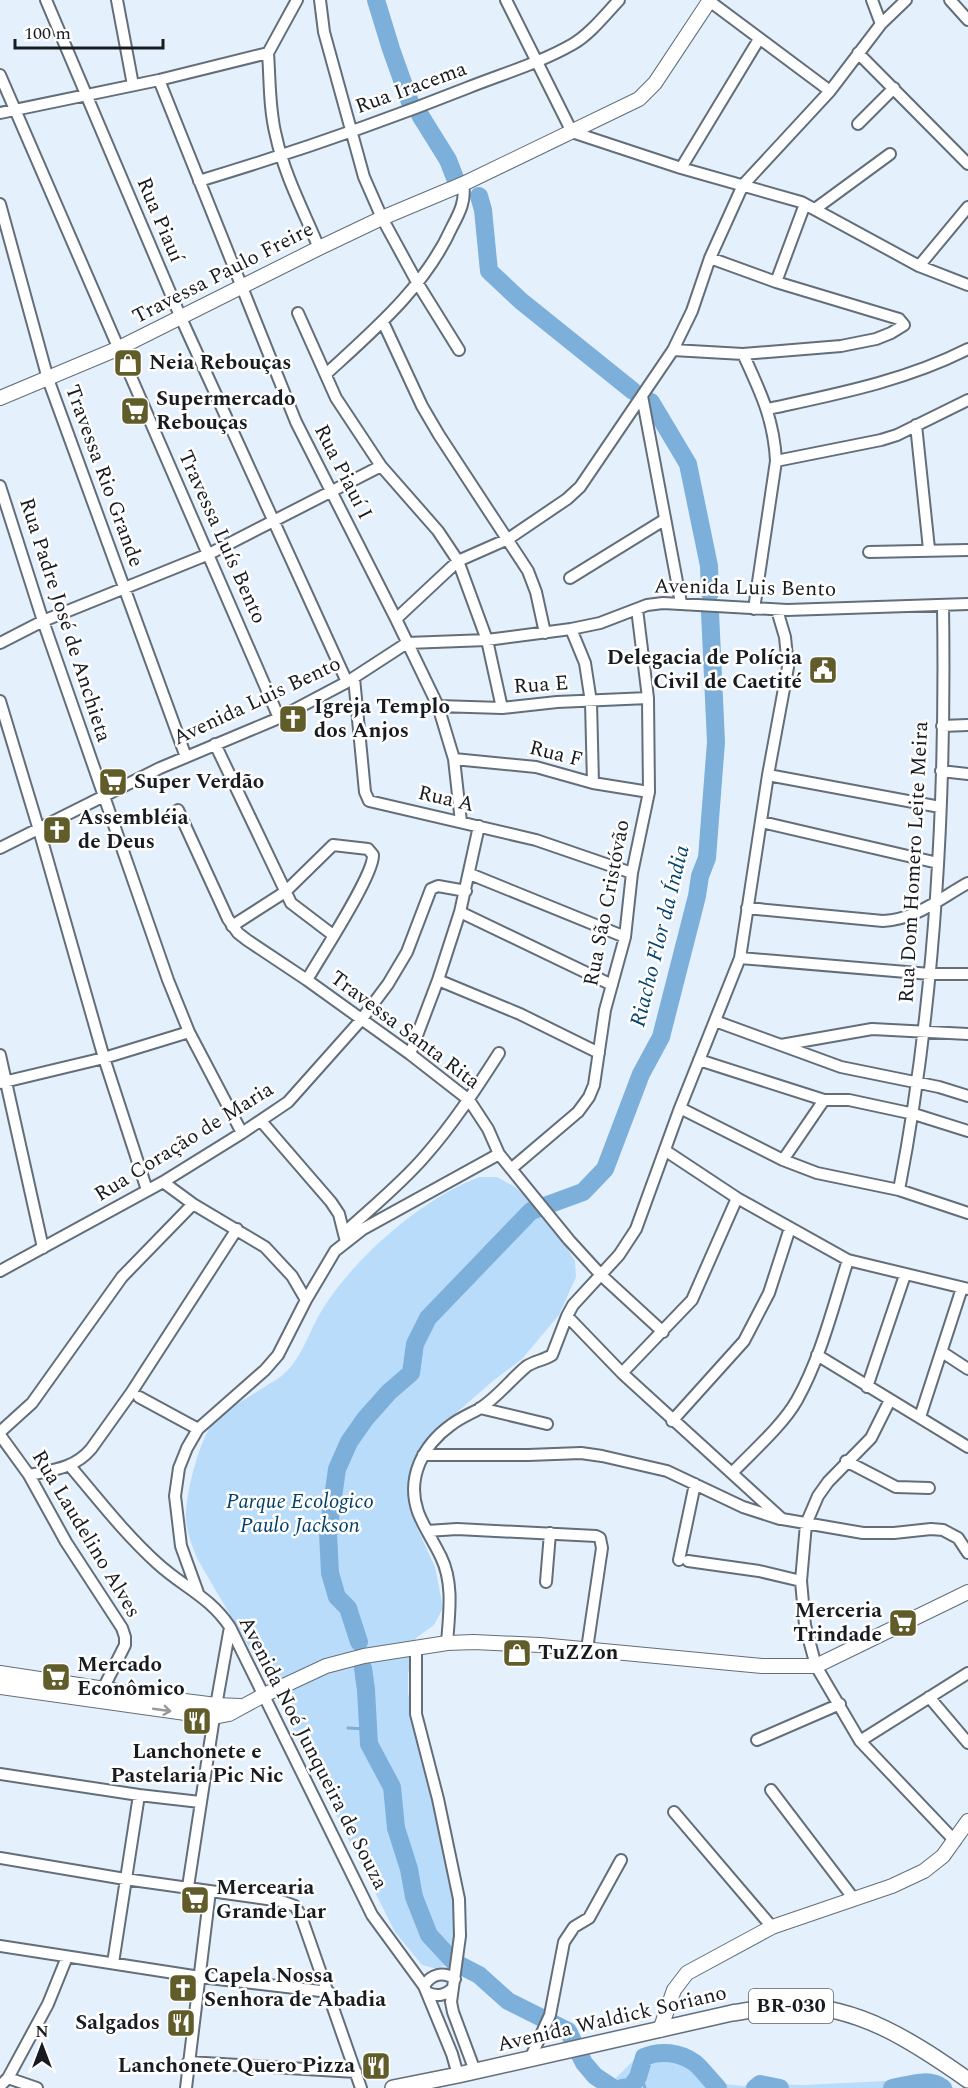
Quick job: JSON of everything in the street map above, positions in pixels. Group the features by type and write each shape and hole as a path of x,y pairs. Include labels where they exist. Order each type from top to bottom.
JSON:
{"main road":[{"name":"Avenida Waldick Soriano","path":"393,2088 732,2013 794,2006 835,2011 883,2026 925,2050 968,2080"}],"street":[{"name":"Rua Piauí","path":"46,0 181,318 273,521 351,680"},
{"path":"117,0 133,85"},
{"path":"297,0 268,53 271,100 275,134 281,156 319,248"},
{"path":"320,0 324,32 364,177 382,218 418,284 459,350"},
{"path":"506,0 572,132 810,207 919,266 968,285"},
{"name":"Rua Iracema","path":"199,181 281,156 536,61 573,44 619,0"},
{"path":"709,0 830,91"},
{"name":"Travessa Paulo Freire","path":"0,398 117,349 319,248 463,183 639,99 647,92 709,0"},
{"path":"872,0 881,24"},
{"path":"396,619 458,561 508,539 567,499 580,487 673,350 692,311 710,258 743,185 830,91 881,24 906,0"},
{"path":"950,0 968,19"},
{"path":"681,168 759,39"},
{"path":"0,113 159,80 268,53"},
{"path":"858,53 968,164"},
{"name":"Travessa Luís Bento","path":"0,75 279,718"},
{"name":"Rua Piauí I","path":"159,80 244,287 296,423 438,706 454,759 461,822"},
{"path":"858,124 894,88"},
{"path":"776,282 810,207 890,154"},
{"path":"326,375 418,284 445,244 466,196 463,183"},
{"name":"Travessa Rio Grande","path":"0,204 48,379 186,757"},
{"path":"919,266 968,207"},
{"path":"673,350 743,354 862,343 891,333 904,325 898,319 776,282 710,258"},
{"path":"298,313 336,398 381,466 438,531 458,561 487,640 502,708"},
{"path":"382,322 428,416 508,539 533,582 544,633"},
{"path":"768,409 856,390 907,375 968,349"},
{"path":"743,354 768,409 776,461 754,609"},
{"path":"642,396 681,603"},
{"path":"776,461 881,440 968,400"},
{"path":"916,425 929,549"},
{"path":"0,644 43,621 209,554 381,466"},
{"name":"Rua Padre José de Anchieta","path":"0,486 43,621 168,981 189,1032 242,1133"},
{"path":"570,578 664,520"},
{"path":"869,552 968,550"},
{"name":"Avenida Luis Bento","path":"0,848 104,795 215,744 279,718 351,680 407,643 487,640 571,629 600,623 656,604 681,603 777,610 968,604"},
{"name":"Rua Dom Homero Leite Meira","path":"900,1190 914,1114 936,901 941,771 943,605"},
{"name":"Rua São Cristóvão","path":"511,1169 578,1112 585,1104 594,1085 602,1027 625,937 632,873 649,792 648,698 637,609"},
{"path":"447,1643 449,1596 447,1575 442,1558 419,1514 414,1492 416,1472 423,1455 440,1434 452,1424 480,1408 528,1366 552,1355 573,1305 623,1250 636,1229 680,1108 740,958 768,775 788,667 785,637 777,610"},
{"path":"571,629 585,663 591,702 593,783"},
{"name":"Rua A","path":"351,680 367,799 551,844 632,873"},
{"name":"Rua E","path":"438,706 502,708 557,702 648,698"},
{"path":"0,701 104,1058 147,1190"},
{"path":"942,726 968,725"},
{"name":"Travessa Santa Rita","path":"215,744 291,903 333,935"},
{"name":"Rua F","path":"454,759 536,767 593,783 649,792"},
{"path":"941,771 968,774"},
{"path":"768,775 940,807"},
{"name":"Travessa Santa Rita","path":"178,810 232,926 238,933 410,1054 469,1100 488,1129 499,1154 511,1169 601,1275 663,1332"},
{"path":"762,822 938,862"},
{"path":"410,1054 438,981 460,912 479,826"},
{"name":"Travessa Santa Rita","path":"232,926 285,892 333,845 368,849 373,855 371,868 307,980"},
{"path":"470,874 625,937"},
{"path":"747,908 883,921 908,918 968,883"},
{"name":"Rua Coração de Maria","path":"0,1271 163,1182 288,1102 361,1020 402,960 430,889 438,886 466,891"},
{"path":"460,912 612,985"},
{"path":"740,958 930,974 968,974"},
{"path":"438,981 520,1014 599,1053"},
{"path":"715,1021 841,1067 968,1096"},
{"path":"780,1045 872,1029 968,1034"},
{"path":"3,1082 104,1058 189,1032"},
{"path":"261,1121 337,1210 345,1237 426,1156 469,1100 499,1053"},
{"path":"0,1055 3,1082 43,1248"},
{"path":"699,1060 824,1100 849,1100 914,1114 968,1131"},
{"path":"783,1161 824,1100"},
{"path":"680,1108 783,1161 817,1173 900,1190 968,1213"},
{"path":"666,1151 736,1198 848,1260 965,1289 920,1418"},
{"name":"Avenida Noé Junqueira de Souza","path":"458,2075 426,1990 372,1915 230,1627 220,1611 198,1593 181,1546 175,1496 179,1468 198,1429 265,1370 278,1355 326,1263 345,1237 499,1154"},
{"path":"163,1182 193,1204 265,1247 292,1276 306,1300"},
{"path":"622,1373 692,1300 736,1198"},
{"name":"Rua Laudelino Alves","path":"99,1693 125,1645 122,1628 95,1589 44,1505 29,1475 0,1434 32,1402 122,1277 193,1204"},
{"path":"672,1421 744,1341 769,1293 790,1228"},
{"path":"29,1475 47,1473 69,1466 86,1455 119,1411 237,1229"},
{"path":"732,1473 789,1412 797,1400 818,1355 848,1260"},
{"path":"867,1386 905,1275"},
{"path":"567,1316 672,1421 782,1519"},
{"path":"942,1352 968,1369"},
{"path":"818,1355 968,1447"},
{"path":"139,1397 198,1429"},
{"path":"660,2030 674,1990 683,1977 772,1927 892,1886 924,1872 944,1856 964,1831 860,1741 816,1666 805,1625 801,1581 806,1524 818,1496 846,1461 871,1438 890,1400"},
{"path":"480,1408 547,1424"},
{"path":"423,1455 581,1453 602,1456 667,1471 743,1507 782,1519 863,1533 944,1530 958,1538 968,1553"},
{"path":"846,1461 896,1487 929,1488"},
{"path":"69,1466 154,1561 183,1585 198,1593"},
{"path":"695,1484 683,1561 759,1571 801,1581"},
{"path":"427,1532 457,1529 597,1536 602,1542 587,1649"},
{"path":"546,1582 550,1533"},
{"path":"0,1673 99,1693 229,1714 326,1666 351,1659 447,1643 474,1641 587,1649 762,1666 816,1666 968,1592"},
{"path":"188,1887 230,1627"},
{"path":"416,1648 416,1714 438,1799 459,1899 460,1936 451,2002 475,2071"},
{"path":"860,1741 968,1673"},
{"path":"0,1687 99,1693"},
{"path":"929,1697 968,1743"},
{"path":"757,1740 840,1704"},
{"path":"0,1774 200,1802"},
{"path":"771,1790 854,1899"},
{"path":"112,1963 139,1795"},
{"path":"674,1812 772,1927"},
{"path":"0,1858 280,1901 295,1906 301,1916 329,1992 361,2088"},
{"path":"530,2058 550,2015 564,1942 574,1927 589,1918 621,1860"},
{"path":"186,2088 210,1891"},
{"path":"0,1946 200,1977 329,1992"},
{"path":"37,2088 4,2082 48,2004 67,1957"},
{"path":"436,1975 447,1975 454,1983 447,1993 438,1996 426,1990 430,1978 436,1975"},
{"path":"188,2062 356,2072"}],"green space":[{"name":"Parque Ecologico Paulo Jackson","path":"480,1177 497,1177 515,1187 547,1216 575,1261 576,1277 559,1315 522,1359 448,1420 422,1447 410,1476 409,1494 415,1523 435,1567 443,1608 434,1625 416,1638 408,1674 408,1693 453,1899 456,1929 453,1958 448,1964 437,1969 422,1965 395,1932 271,1685 198,1560 188,1531 186,1511 198,1455 208,1430 214,1422 281,1377 301,1351 317,1318 336,1290 352,1270 391,1232 435,1199"},
{"path":"653,2051 669,2052 694,2062 726,2084 742,2086 924,2078 949,2084 954,2088 612,2088 614,2080 638,2056"}],"waterway":[{"name":"Riacho Flor da Índia","path":"376,0 411,105"},
{"name":"Riacho Flor da Índia","path":"420,115 448,160 455,178"},
{"name":"Riacho Flor da Índia","path":"479,196 483,210 489,271 521,301 633,391"},
{"name":"Riacho Flor da Índia","path":"651,402 688,464 709,566 710,593"},
{"name":"Riacho Flor da Índia","path":"359,1642 348,1608 337,1597 330,1573 328,1533 337,1469 349,1442 365,1419 389,1392 411,1373 415,1344 428,1318 531,1211 583,1192 605,1169 641,1074 661,1037 700,876 707,858 716,742 710,612"},
{"name":"Riacho Flor da Índia","path":"363,1668 369,1744 392,1787 396,1828 409,1869 414,1897 429,1935 454,1962 479,1975 508,2001 568,2031 584,2063 595,2076 613,2088"},
{"path":"348,1728 367,1729"},
{"path":"622,2088 631,2087 638,2077 644,2057 663,2053 676,2054 689,2059 718,2088"},
{"path":"639,2069 645,2088"},
{"path":"892,2088 925,2082 943,2088"},
{"path":"755,2088 760,2084 780,2088"}],"place":[{"name":"Neia Rebouças","path":"128,363"},
{"name":"Supermercado Rebouças","path":"135,411"},
{"name":"Delegacia de Polícia Civil de Caetité","path":"823,670"},
{"name":"Igreja Templo dos Anjos","path":"293,719"},
{"name":"Super Verdão","path":"113,782"},
{"name":"Assembléia de Deus","path":"57,830"},
{"name":"Merceria Trindade","path":"903,1623"},
{"name":"TuZZon","path":"517,1653"},
{"name":"Mercado Econômico","path":"56,1677"},
{"name":"Lanchonete e Pastelaria Pic Nic","path":"197,1721"},
{"name":"Mercearia Grande Lar","path":"195,1900"},
{"name":"Capela Nossa Senhora de Abadia","path":"183,1988"},
{"name":"Salgados","path":"181,2023"},
{"name":"Lanchonete Quero Pizza","path":"376,2066"}]}
